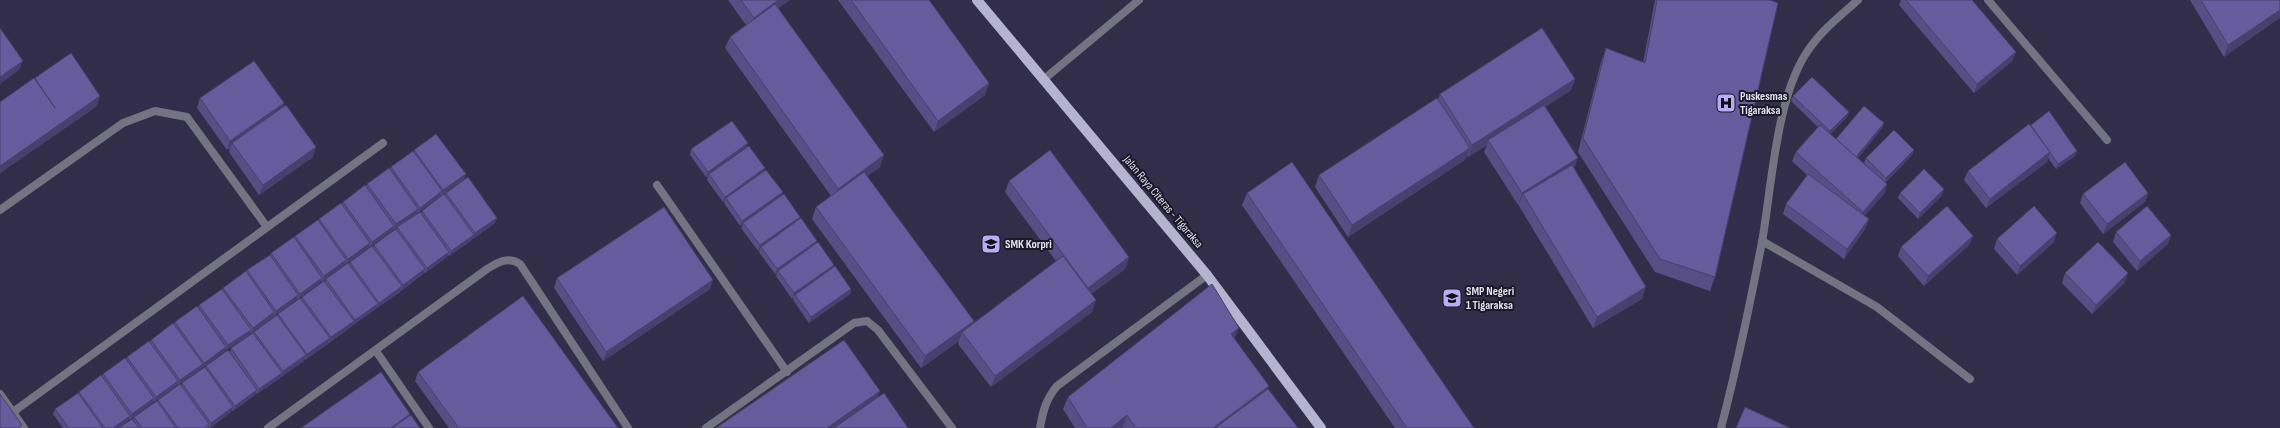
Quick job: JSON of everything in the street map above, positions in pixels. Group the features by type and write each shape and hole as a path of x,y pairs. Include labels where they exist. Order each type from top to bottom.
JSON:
{"main road":[{"name":"Jalan Raya Citeras - Tigaraksa","path":"977,0 1208,275 1321,428"}],"street":[{"path":"1043,80 1140,0"},
{"path":"1721,428 1762,241 1777,141 1792,80 1808,49 1827,27 1858,0"},
{"path":"1988,0 2107,140"},
{"path":"0,210 124,123 155,111 187,117 267,227"},
{"path":"13,412 382,143"},
{"path":"658,186 787,372"},
{"path":"1762,241 1877,307 1970,379"},
{"path":"268,428 492,266 498,262 514,260 520,264 628,428"},
{"path":"1040,428 1044,407 1048,396 1057,386 1208,275"},
{"path":"706,428 854,323 867,321 878,330 952,428"},
{"path":"376,351 429,428"},
{"path":"0,394 24,428"}],"building":[{"path":"741,0 778,0 754,18"},
{"path":"851,0 929,0 989,83 938,121"},
{"name":"Puskesmas Tigaraksa","path":"1657,0 1770,0 1778,3 1715,277 1660,259 1583,138 1606,48 1645,63"},
{"path":"1906,0 1972,0 2016,52 1977,84"},
{"path":"2201,0 2280,0 2280,10 2228,45"},
{"path":"775,4 884,155 838,189 730,37"},
{"path":"0,28 23,61 0,77"},
{"path":"1542,28 1575,79 1472,145 1440,94"},
{"path":"71,53 100,96 0,166 0,102 34,78 55,108 35,78"},
{"path":"254,61 284,103 230,141 200,98"},
{"path":"1812,77 1849,112 1830,131 1793,96"},
{"path":"1437,98 1470,148 1352,225 1319,175"},
{"path":"286,105 316,147 263,185 232,143"},
{"path":"1544,105 1578,158 1522,193 1488,140"},
{"path":"1864,106 1884,123 1856,157 1836,139"},
{"path":"2049,111 2077,151 2058,164 2031,125"},
{"path":"732,121 748,143 708,172 691,149"},
{"path":"2029,124 2050,152 1990,199 1968,171"},
{"path":"1820,125 1887,184 1863,212 1796,152"},
{"path":"1894,130 1914,150 1886,178 1866,158"},
{"path":"436,134 466,174 443,190 414,150"},
{"path":"749,146 765,168 725,197 709,174"},
{"path":"1050,150 1129,257 1088,288 1009,181"},
{"path":"413,151 442,191 420,208 391,167"},
{"path":"1292,162 1474,428 1407,428 1247,193"},
{"path":"2125,162 2148,193 2107,224 2083,194"},
{"path":"1572,165 1646,287 1597,317 1523,194"},
{"path":"389,168 418,209 396,224 367,184"},
{"path":"1924,169 1944,189 1920,213 1900,193"},
{"path":"766,170 783,192 742,221 726,198"},
{"path":"864,172 974,321 925,356 816,207"},
{"path":"1808,174 1869,219 1847,249 1786,204"},
{"path":"468,177 497,218 475,233 446,193"},
{"path":"365,185 394,226 372,242 343,202"},
{"path":"444,194 474,235 451,251 422,211"},
{"path":"784,194 800,217 760,245 743,223"},
{"path":"341,203 370,243 348,259 319,219"},
{"path":"1947,206 1973,236 1928,276 1901,247"},
{"path":"2034,206 2057,233 2020,266 1997,239"},
{"path":"2147,206 2171,235 2140,261 2116,232"},
{"path":"664,207 713,280 606,352 557,278"},
{"path":"420,212 449,252 427,268 397,227"},
{"path":"801,218 817,241 777,269 761,247"},
{"path":"318,220 346,260 324,276 295,236"},
{"path":"396,229 425,269 403,285 374,245"},
{"path":"294,237 322,278 300,294 271,253"},
{"path":"818,242 834,265 794,293 778,271"},
{"path":"2098,242 2128,273 2096,305 2065,273"},
{"path":"372,246 402,286 379,303 350,262"},
{"path":"270,255 298,295 276,311 247,270"},
{"path":"1063,256 1096,300 995,376 962,332"},
{"path":"348,263 378,304 355,320 326,279"},
{"path":"835,266 851,289 811,317 795,295"},
{"path":"246,271 274,312 253,328 223,288"},
{"path":"324,281 354,321 331,337 302,297"},
{"path":"1212,284 1239,328 1231,334 1269,386 1213,428 1136,428 1127,415 1111,428 1087,428 1068,397"},
{"path":"222,289 251,330 228,345 199,305"},
{"path":"523,296 618,428 459,428 418,372"},
{"path":"300,298 330,338 307,354 278,314"},
{"path":"197,306 226,347 204,363 175,322"},
{"path":"277,315 306,355 283,371 254,332"},
{"path":"173,323 203,364 180,380 151,340"},
{"path":"253,333 282,373 259,389 231,348"},
{"path":"844,340 880,391 827,428 716,428"},
{"path":"149,341 178,381 156,397 127,357"},
{"path":"228,350 257,390 235,406 206,366"},
{"path":"125,358 154,398 132,414 103,374"},
{"path":"205,367 233,407 211,423 182,383"},
{"path":"381,372 410,414 391,428 301,428"},
{"path":"101,375 130,416 113,428 105,428 79,392"},
{"path":"180,384 209,424 204,428 178,428 158,400"},
{"path":"1268,389 1298,428 1215,428"},
{"path":"78,393 103,428 69,428 55,409"},
{"path":"884,393 908,428 834,428"},
{"path":"0,394 22,425 18,428 0,428"},
{"path":"157,401 176,428 142,428 134,417"},
{"path":"1745,407 1790,428 1736,428"},
{"path":"411,415 420,428 392,428"},
{"path":"132,419 139,428 119,428"}],"place":[{"name":"Puskesmas Tigaraksa","path":"1726,103"},
{"name":"SMK Korpri","path":"991,244"},
{"name":"SMP Negeri 1 Tigaraksa","path":"1452,298"}]}
